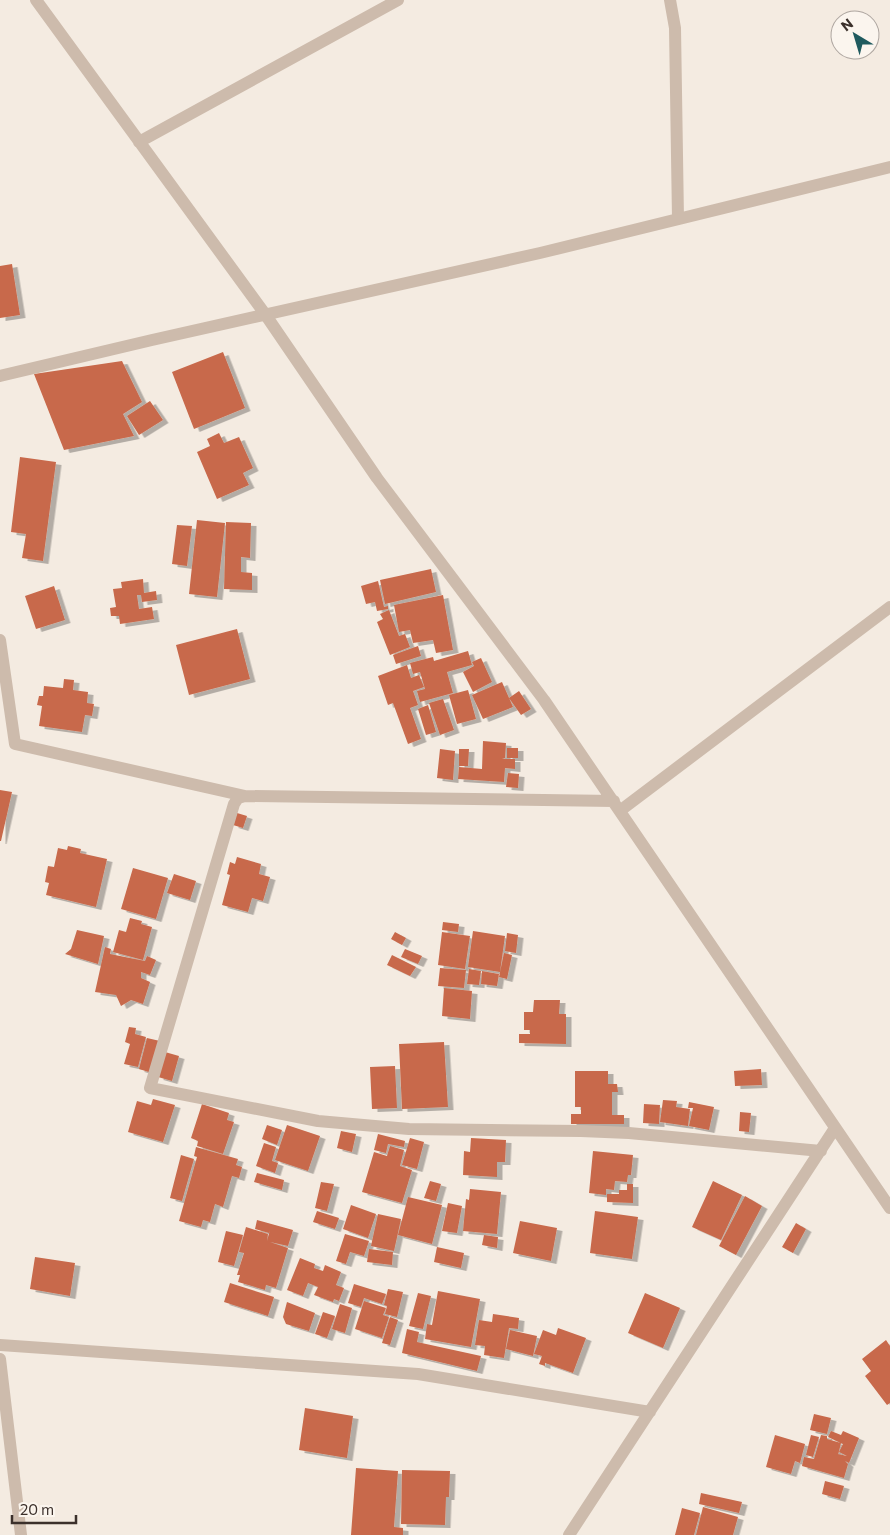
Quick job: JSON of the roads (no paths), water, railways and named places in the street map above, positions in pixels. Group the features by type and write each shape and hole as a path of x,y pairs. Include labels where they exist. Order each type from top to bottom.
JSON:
{"street":[{"path":"36,0 265,314 377,478 544,700 890,1208"},
{"path":"139,142 398,0"},
{"path":"670,0 676,28 678,219"},
{"path":"0,376 540,252 890,167"},
{"path":"0,640 16,744 246,796 618,806 890,607"},
{"path":"246,796 238,798 234,804 150,1088 301,1118 341,1124 408,1130 629,1133 820,1151"},
{"path":"569,1535 835,1128"},
{"path":"0,1345 418,1374 650,1412"},
{"path":"0,1359 21,1535"}]}
